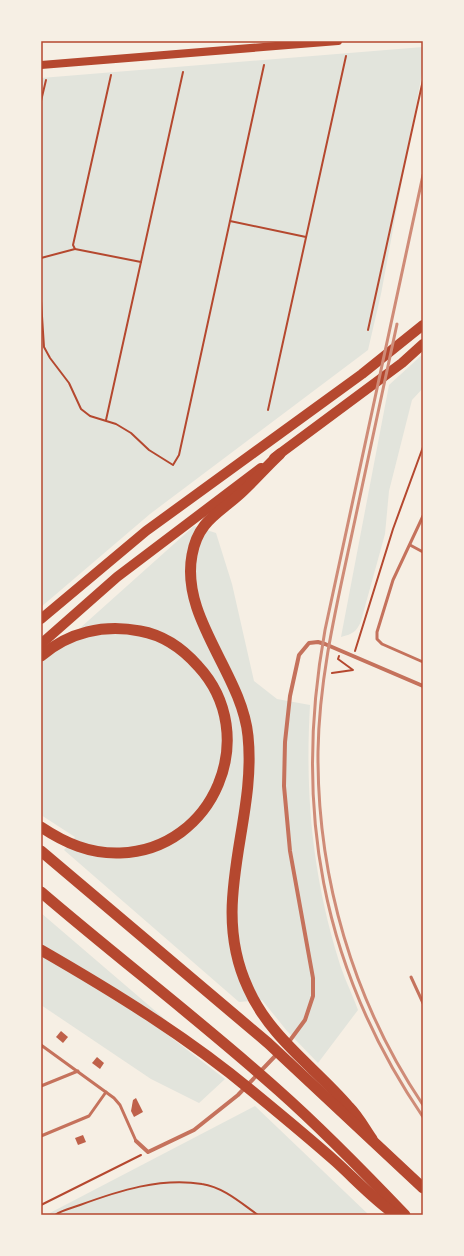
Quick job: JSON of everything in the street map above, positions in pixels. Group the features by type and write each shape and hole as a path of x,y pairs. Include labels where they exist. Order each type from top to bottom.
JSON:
{"highway":[{"path":"41,619 146,531 362,374 423,325"},
{"path":"41,644 117,577 402,363 423,344"},
{"path":"280,454 241,493 207,521 195,541 190,573 192,589 197,606 206,629 236,689 244,712 248,735 249,780 232,897 234,945 248,988 265,1019 282,1039 287,1053"},
{"path":"41,656 68,638 99,630 119,628 133,629 167,640 191,658 210,681 226,719 228,747 224,773 211,800 191,824 176,836 158,845 120,853 94,851 69,844 41,827"},
{"path":"41,851 274,1048 287,1053 350,1107 372,1139 423,1188"},
{"path":"41,893 188,1013 254,1070 349,1156 405,1215"},
{"path":"41,950 130,1003 198,1050 252,1091 334,1160 386,1208 396,1215"}],"main road":[{"path":"41,65 338,41"}],"street":[{"path":"136,1141 148,1152 194,1130 238,1095 294,1036 309,1013 313,996 313,978 287,831 284,786 286,736 290,696 296,663 301,650 308,643 318,642 341,650 423,686"}],"lane":[{"path":"423,516 394,580 377,632 377,639 382,644 423,662"},
{"path":"410,545 423,552"},
{"path":"411,977 423,1003"},
{"path":"41,1045 106,1092 120,1105 136,1141"},
{"path":"41,1086 78,1071"},
{"path":"41,1136 89,1116 106,1092"}],"path":[{"path":"268,410 346,56"},
{"path":"41,301 44,347 50,358 69,383 81,409 90,416 106,420 131,433 149,450 173,465 179,455 264,65"},
{"path":"106,420 183,72"},
{"path":"75,249 73,245 111,75"},
{"path":"41,101 46,80"},
{"path":"368,330 423,80"},
{"path":"230,221 306,237"},
{"path":"41,258 75,249 141,262"},
{"path":"354,656 394,529 423,447"},
{"path":"332,673 353,670 338,659 341,650"},
{"path":"41,1205 148,1152"},
{"path":"55,1215 102,1196 137,1187 172,1183 203,1184 217,1189 224,1192 258,1215"}],"shaded area":[{"path":"423,47 423,68 381,294 368,350 150,514 41,607 41,78"},
{"path":"423,354 423,388 412,400 389,491 385,534 361,621 354,632 341,637 389,385"},
{"path":"194,526 216,533 232,584 254,681 277,699 310,705 310,801 316,864 329,926 338,958 358,1010 318,1063 287,1031 262,1000 239,1002 64,850 75,837 41,815 41,663"},
{"path":"41,913 167,1021 160,1029 225,1079 199,1103 151,1079 41,1005"},
{"path":"255,1106 369,1215 46,1215"}],"building":[{"path":"61,1031 68,1037 63,1043 56,1037"},
{"path":"97,1057 104,1063 100,1069 92,1063"},
{"path":"136,1098 143,1112 134,1117 131,1111 133,1100"},
{"path":"83,1135 86,1142 78,1145 75,1138"}],"railway":[{"path":"423,175 325,630 316,695 312,759 315,822 324,883 339,943 360,1002 388,1060 423,1117"},
{"path":"397,324 329,647 321,699 319,725 319,799 324,845 332,891 344,936 359,981 377,1024 398,1065 423,1105"}]}
